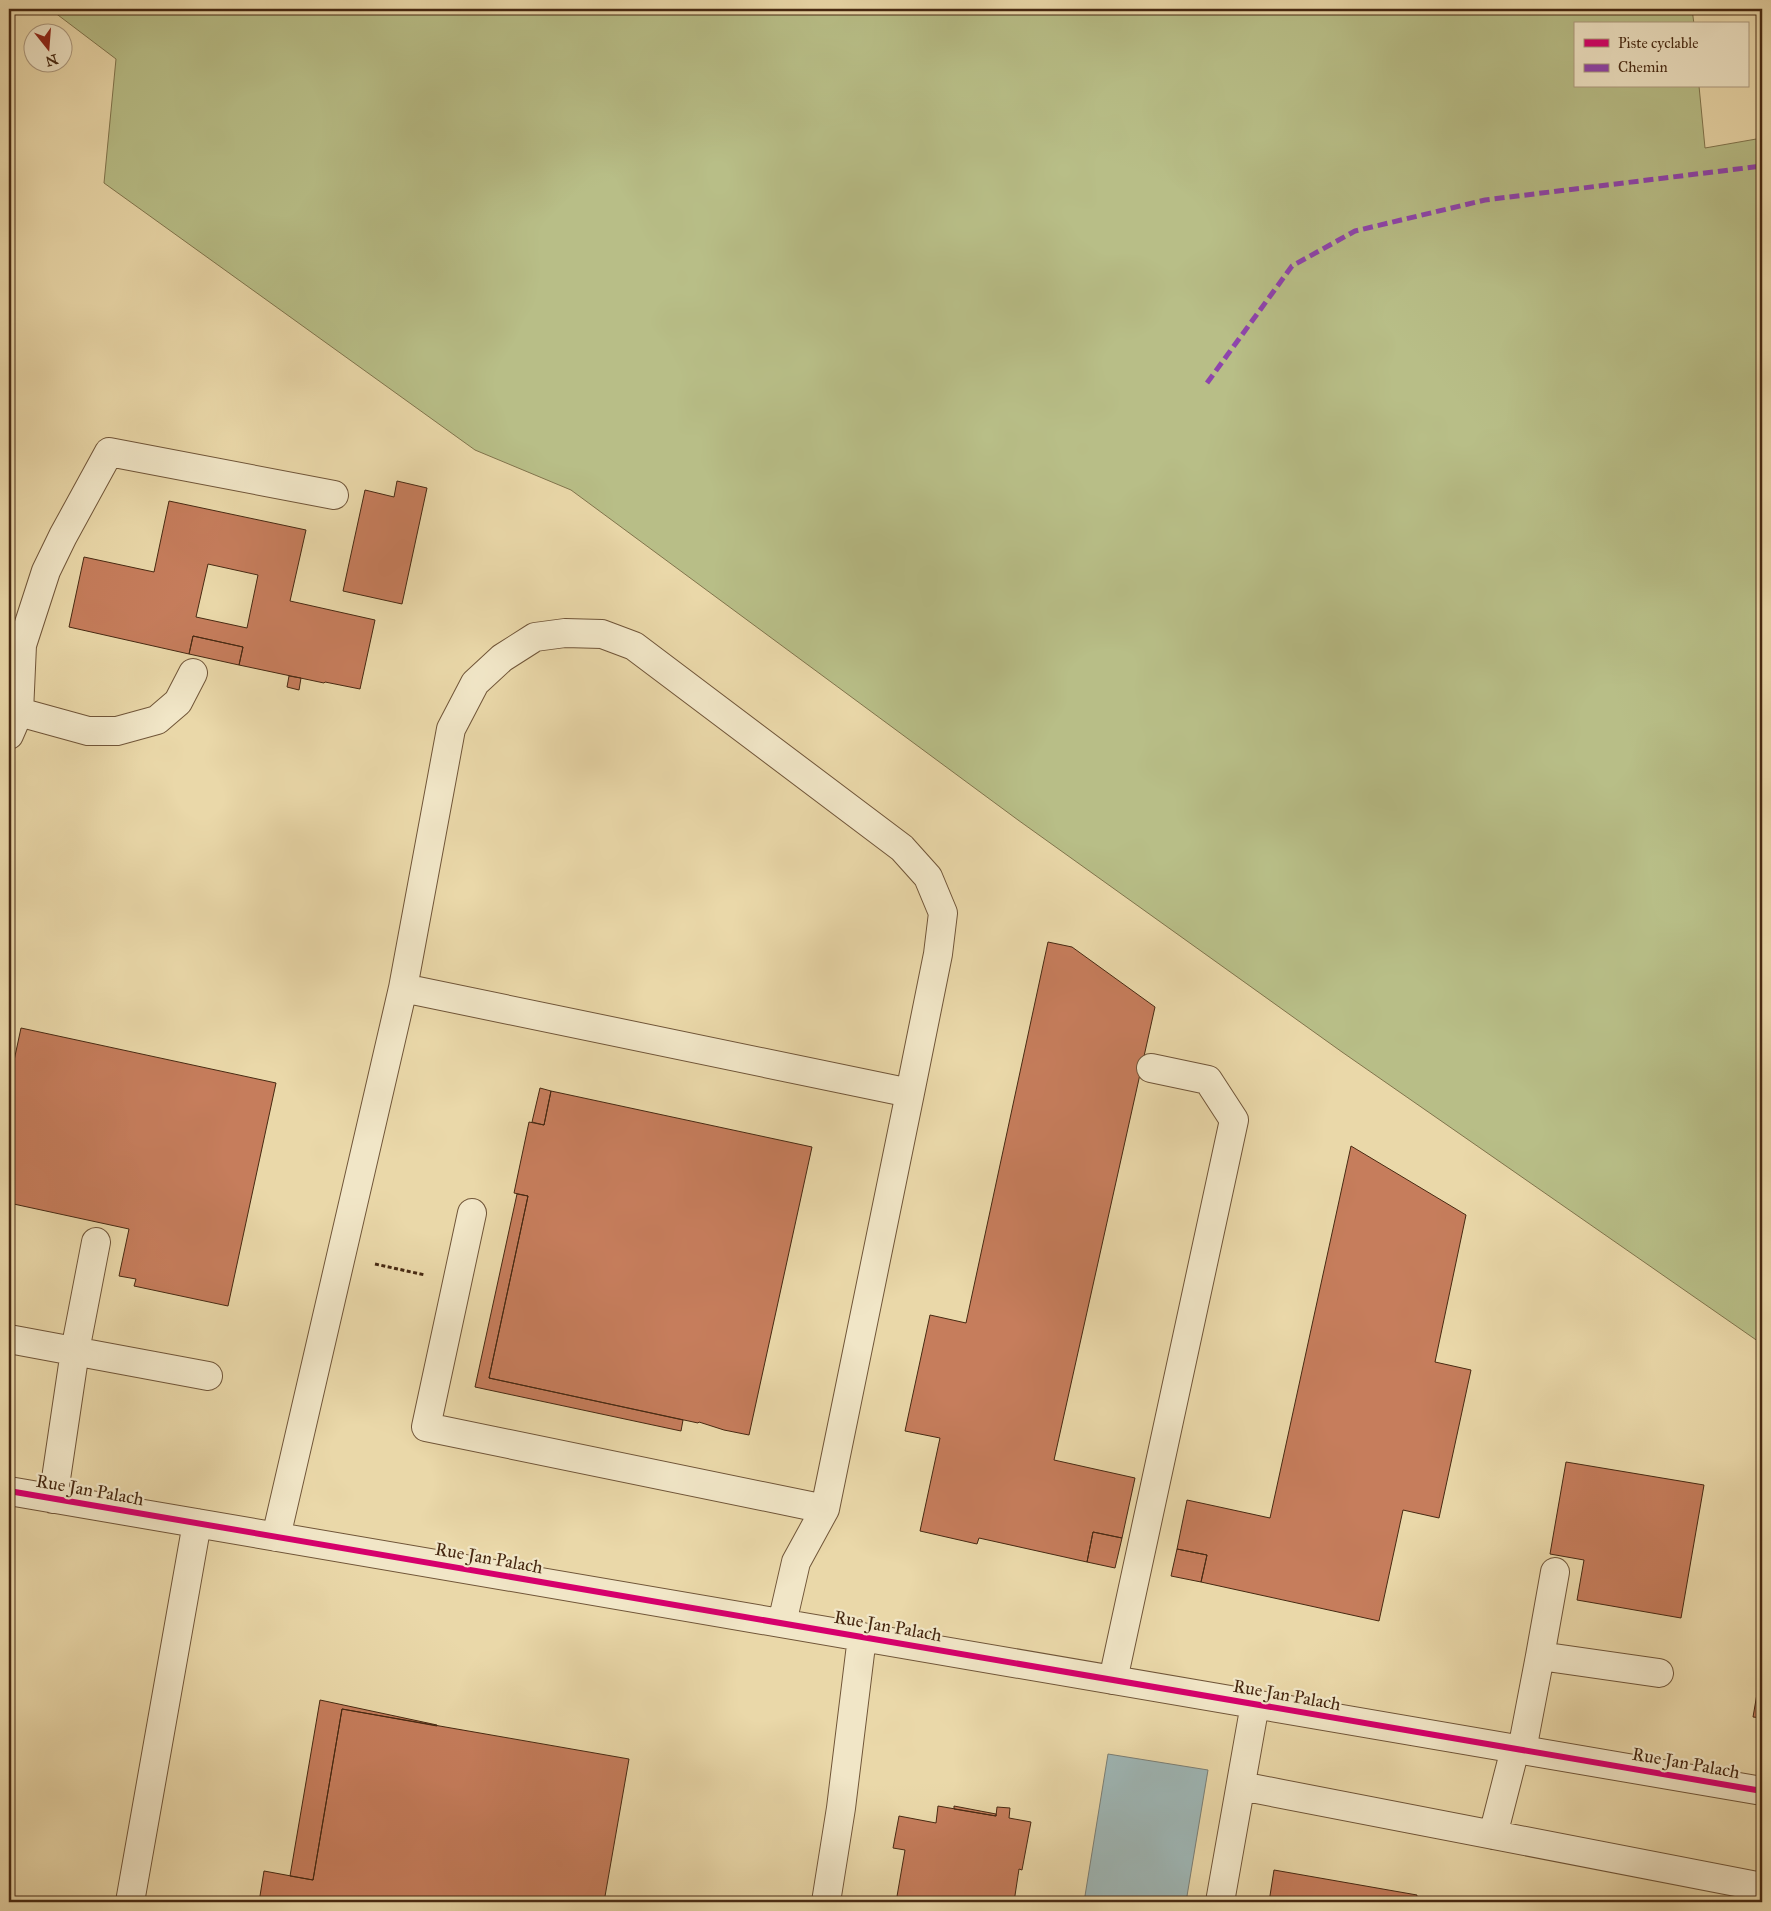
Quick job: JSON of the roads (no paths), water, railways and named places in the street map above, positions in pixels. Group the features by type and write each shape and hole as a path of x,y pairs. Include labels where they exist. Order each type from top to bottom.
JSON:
{"street":[{"path":"193,673 178,702 157,720 117,731 88,731 14,724 22,646 46,571 63,536 110,452 334,495"},
{"path":"276,1537 403,988 451,729 475,683 502,658 535,637 564,633 602,634 634,646 902,848 928,877 943,913 938,954 824,1509 796,1562 782,1623"},
{"path":"403,988 910,1092"},
{"path":"1113,1680 1234,1120 1208,1080 1152,1068"},
{"path":"472,1213 426,1427 824,1509"},
{"path":"53,1499 75,1350 96,1242"},
{"path":"9,1339 208,1376"},
{"name":"Rue Jan Palach","path":"9,1491 1762,1791"},
{"path":"130,1902 197,1523"},
{"path":"1493,1835 1519,1749 1540,1656 1556,1572"},
{"path":"826,1902 841,1808 862,1637"},
{"path":"1540,1656 1659,1673"},
{"path":"1220,1902 1255,1704"},
{"path":"1241,1786 1762,1887"}],"water":[{"path":"1108,1754 1208,1770 1186,1902 1084,1902"}]}
